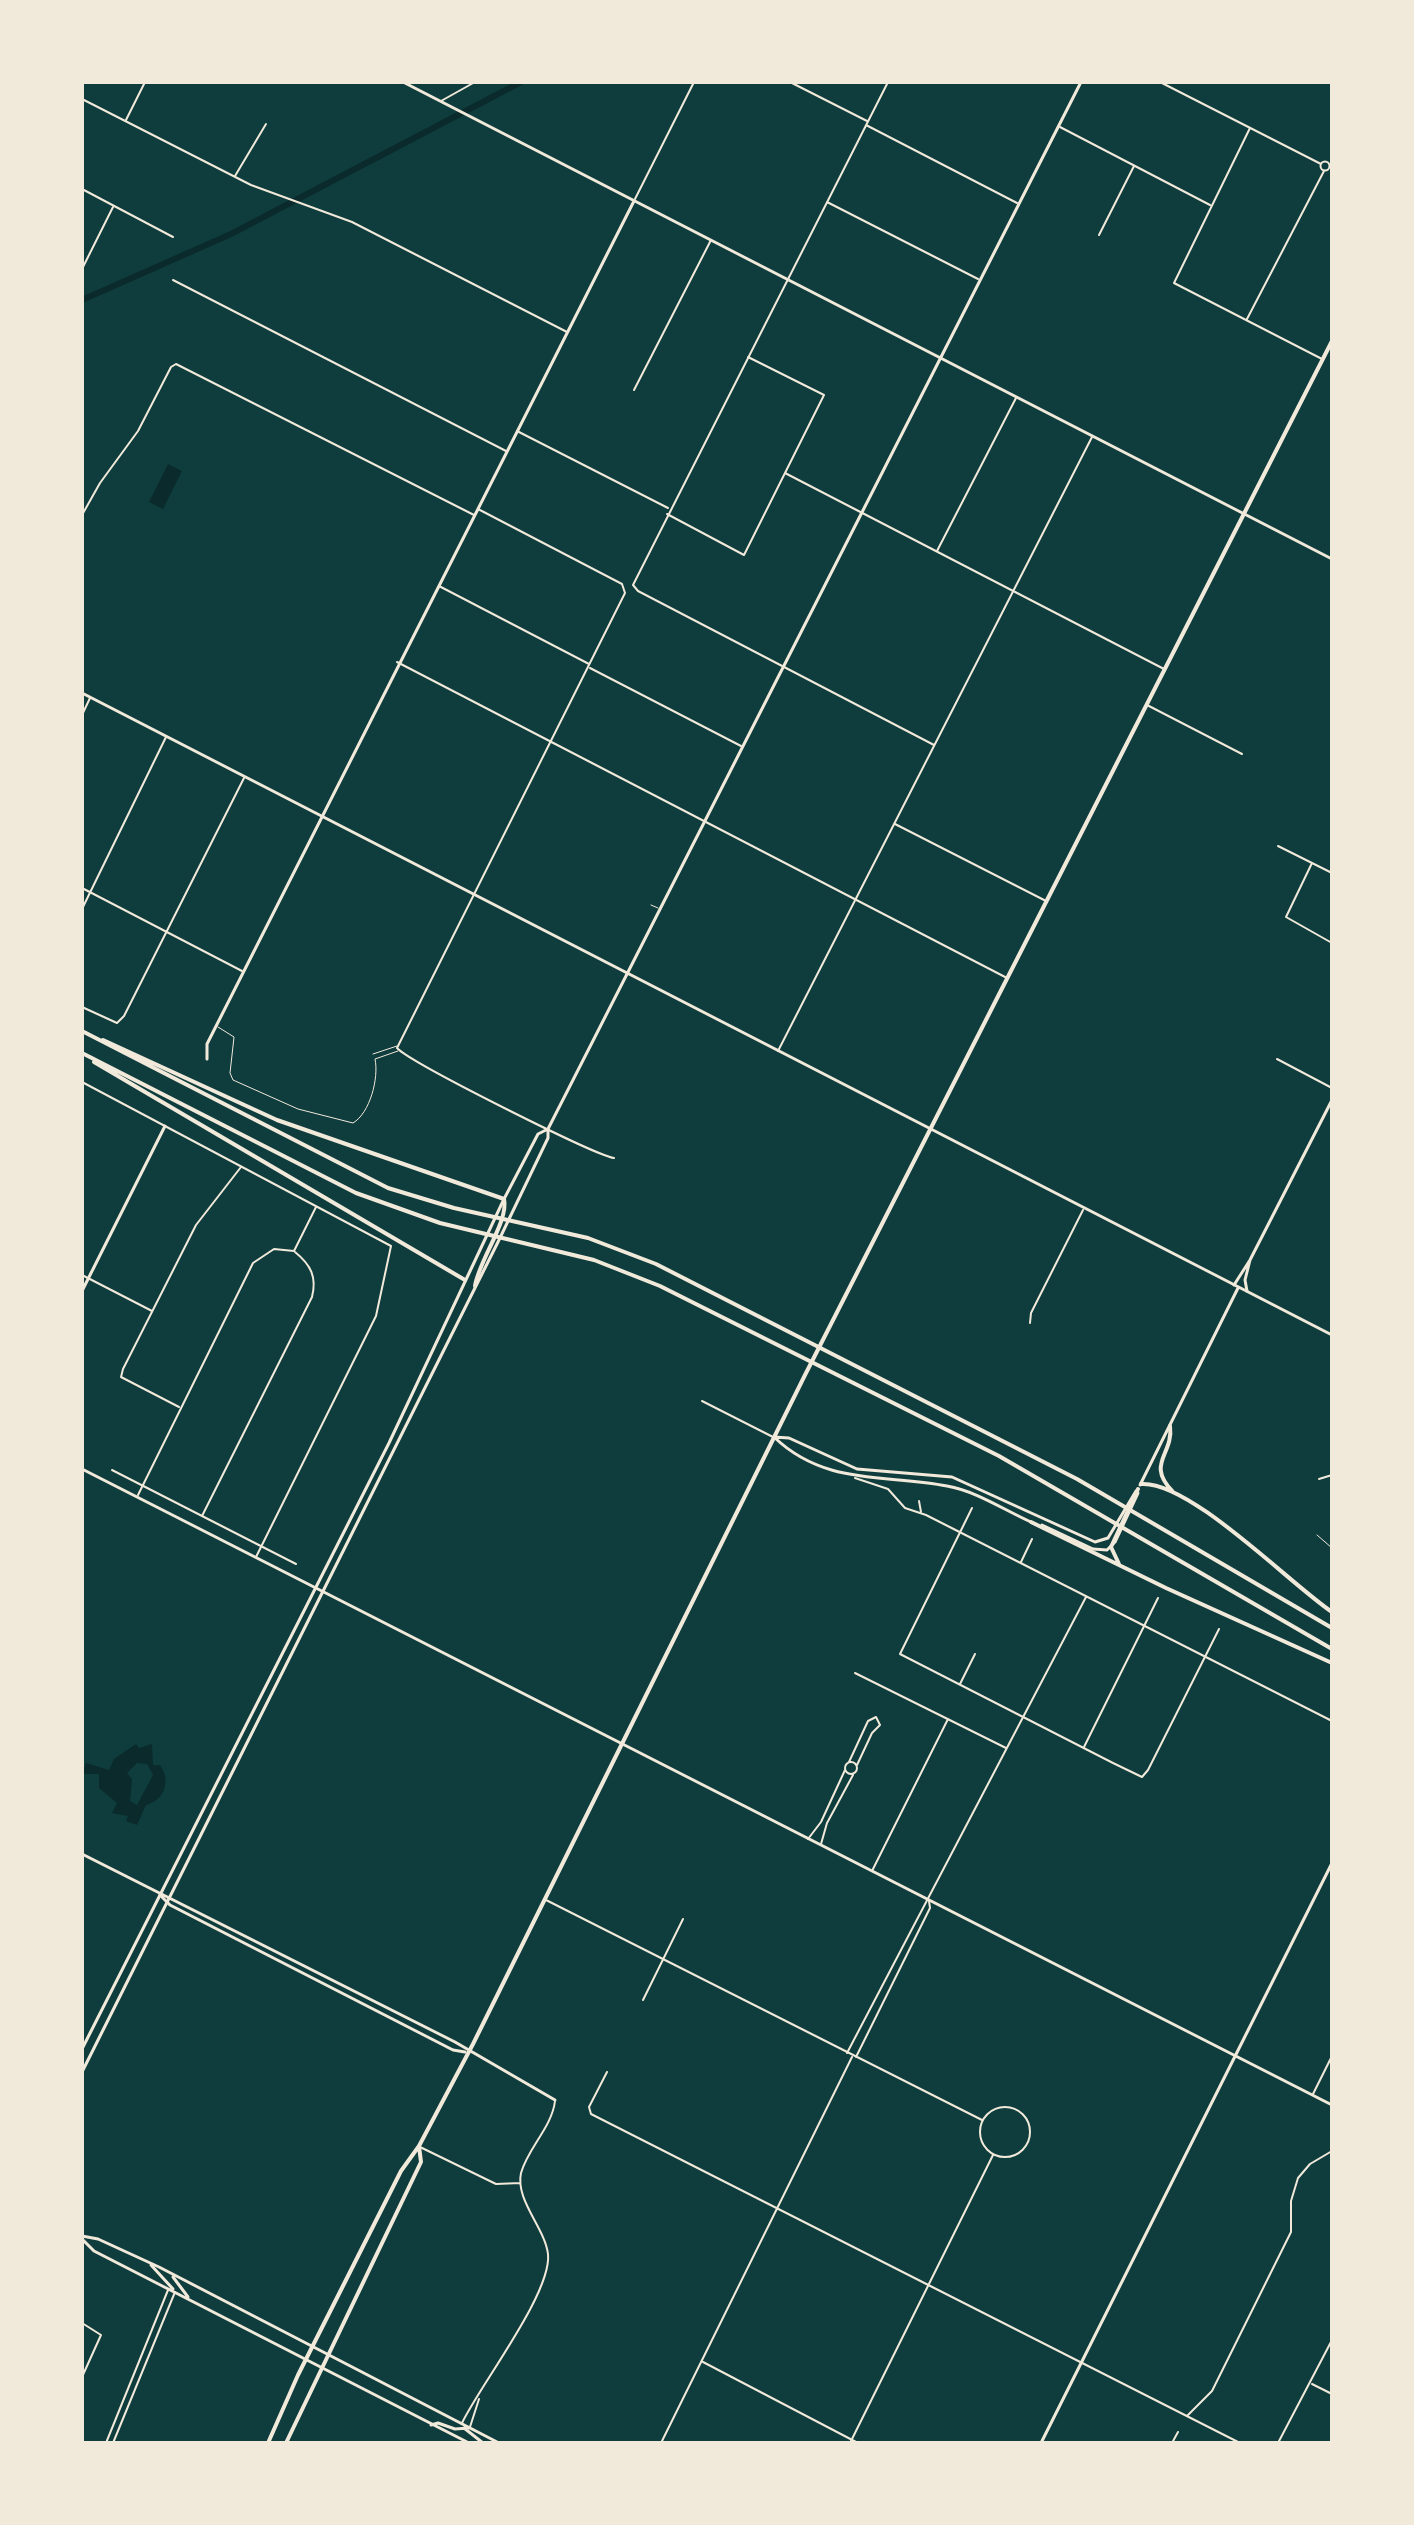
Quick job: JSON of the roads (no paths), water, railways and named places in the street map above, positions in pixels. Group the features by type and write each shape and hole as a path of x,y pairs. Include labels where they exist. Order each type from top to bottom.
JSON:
{"main road":[{"path":"268,2443 408,2157 419,2146 469,2052 805,1375 1332,341"},
{"path":"84,1032 277,1120 504,1203 494,1242 478,1270 475,1286"},
{"path":"84,1032 388,1188 454,1208 588,1238 646,1260 1077,1479 1332,1628"},
{"path":"82,1053 465,1280"},
{"path":"82,1053 366,1197 440,1223 583,1257 660,1286 999,1456 1332,1649"},
{"path":"1170,1426 1171,1436 1160,1463 1160,1472 1175,1494"},
{"path":"1120,1566 1113,1558 1111,1547 1139,1486 1175,1494 1232,1530 1332,1612"},
{"path":"1031,1522 1332,1663"},
{"path":"286,2443 421,2162 419,2146"}],"street":[{"path":"125,121 145,82"},
{"path":"403,82 1332,559"},
{"path":"441,101 475,82"},
{"path":"207,1059 207,1044 242,971 694,82"},
{"path":"790,82 1018,204"},
{"path":"888,82 633,581 638,591 934,745"},
{"path":"494,1242 548,1138 548,1129 658,908 1081,82"},
{"path":"1160,82 1321,164 1324,171"},
{"path":"82,99 235,177 352,222 567,332"},
{"path":"235,177 266,124"},
{"path":"1058,126 1211,205"},
{"path":"1250,128 1174,283 1322,360"},
{"path":"1246,321 1324,171 1331,169 1327,162 1321,164"},
{"path":"1099,235 1134,165"},
{"path":"82,189 173,237"},
{"path":"826,202 979,279"},
{"path":"82,269 114,206"},
{"path":"634,390 711,239"},
{"path":"173,280 506,451"},
{"path":"667,514 744,555 824,395 747,356"},
{"path":"82,515 100,483 138,431 171,367 176,364 474,515"},
{"path":"937,551 1016,397"},
{"path":"517,431 669,509"},
{"path":"778,1051 1092,436"},
{"path":"785,473 1164,669"},
{"path":"477,509 622,584 624,596 397,1046 398,1051 603,1157 614,1158"},
{"path":"438,586 741,746"},
{"path":"397,662 1008,978"},
{"path":"82,693 1332,1335"},
{"path":"82,715 91,697"},
{"path":"1146,705 1242,754"},
{"path":"82,909 167,736"},
{"path":"82,1007 117,1023 244,776"},
{"path":"894,823 1046,901"},
{"path":"1278,846 1332,873"},
{"path":"1312,863 1286,917 1332,943"},
{"path":"82,888 242,971"},
{"path":"1277,1059 1332,1088"},
{"path":"82,1082 391,1246 376,1316 256,1558"},
{"path":"1139,1486 1236,1286 1332,1100"},
{"path":"82,1291 165,1126"},
{"path":"82,2049 389,1443 538,1134 548,1129"},
{"path":"180,1407 121,1377 196,1225 241,1167"},
{"path":"294,1251 316,1206"},
{"path":"1030,1323 1031,1313 1083,1209"},
{"path":"137,1497 253,1263 262,1254 274,1249 294,1251 311,1268 312,1297 202,1516"},
{"path":"1248,1292 1245,1280 1250,1260"},
{"path":"82,1275 152,1311"},
{"path":"82,2072 475,1286 465,1280"},
{"path":"702,1401 774,1437 798,1454 893,1491 909,1510 922,1513 1332,1721"},
{"path":"774,1437 789,1438 857,1469 952,1477 1090,1541 1103,1541 1115,1535"},
{"path":"389,1443 395,1446"},
{"path":"82,1469 1332,2105"},
{"path":"112,1470 296,1564"},
{"path":"1319,1479 1332,1475"},
{"path":"855,1478 950,1486 1093,1549 1111,1547"},
{"path":"919,1501 922,1513"},
{"path":"972,1508 900,1654 1142,1777 1219,1629"},
{"path":"353,1514 360,1517"},
{"path":"1021,1563 1032,1539"},
{"path":"847,2053 922,1904 928,1900 1086,1596"},
{"path":"1083,1748 1158,1598"},
{"path":"959,1685 975,1654"},
{"path":"855,1673 1007,1748"},
{"path":"808,1839 821,1822 868,1721 876,1717 880,1725 872,1733 827,1823 820,1845"},
{"path":"872,1871 948,1719"},
{"path":"849,1762 857,1765"},
{"path":"845,1770 853,1775"},
{"path":"210,1793 219,1797"},
{"path":"82,1854 238,1940 453,2050 469,2052"},
{"path":"1041,2443 1332,1863"},
{"path":"159,1895 169,1896 414,2021 555,2100 523,2169 520,2183 548,2254 547,2268 479,2398 462,2423"},
{"path":"545,1900 982,2120"},
{"path":"661,2443 930,1908 928,1900"},
{"path":"643,2000 683,1919"},
{"path":"238,1940 242,1933"},
{"path":"324,1983 327,1976"},
{"path":"411,2028 414,2021"},
{"path":"1313,2095 1332,2056"},
{"path":"607,2072 588,2112 1240,2443"},
{"path":"1011,2107 1019,2111 1029,2124 1028,2141 1018,2154 1010,2157 993,2155 982,2144 982,2120 994,2109 1011,2107"},
{"path":"419,2146 496,2184 520,2183"},
{"path":"1187,2416 1212,2391 1291,2232 1294,2221 1291,2201 1298,2178 1310,2164 1332,2151"},
{"path":"851,2441 993,2155"},
{"path":"82,2238 98,2239 144,2260 462,2423 483,2443"},
{"path":"82,2238 94,2251 469,2443"},
{"path":"144,2260 158,2270 175,2292"},
{"path":"171,2274 192,2301"},
{"path":"106,2443 168,2289"},
{"path":"113,2443 175,2292"},
{"path":"82,2323 101,2335 82,2377"},
{"path":"1278,2443 1332,2340"},
{"path":"702,2362 858,2443"},
{"path":"1311,2384 1332,2394"},
{"path":"468,2428 479,2398"},
{"path":"431,2425 438,2423 468,2428 499,2443"},
{"path":"111,2432 117,2435"},
{"path":"1172,2443 1178,2432"}],"lane":[{"path":"651,905 658,908"},
{"path":"216,1025 234,1037 230,1073 233,1080 298,1109 353,1123 366,1108 376,1079 375,1059 398,1051"},
{"path":"373,1054 397,1046"},
{"path":"1317,1535 1332,1548"}],"water":[{"path":"168,464 182,471 163,509 149,502"},
{"path":"136,1744 139,1748 152,1744 153,1765 160,1765 163,1771 165,1783 162,1794 146,1805 137,1825 126,1821 128,1816 112,1813 117,1803 99,1788 99,1774 82,1774 86,1763 109,1770 114,1759","holes":["137,1763 147,1764 153,1775 137,1805 130,1801 132,1779 127,1773"]}],"waterway":[{"path":"82,300 231,234 521,82"}]}
